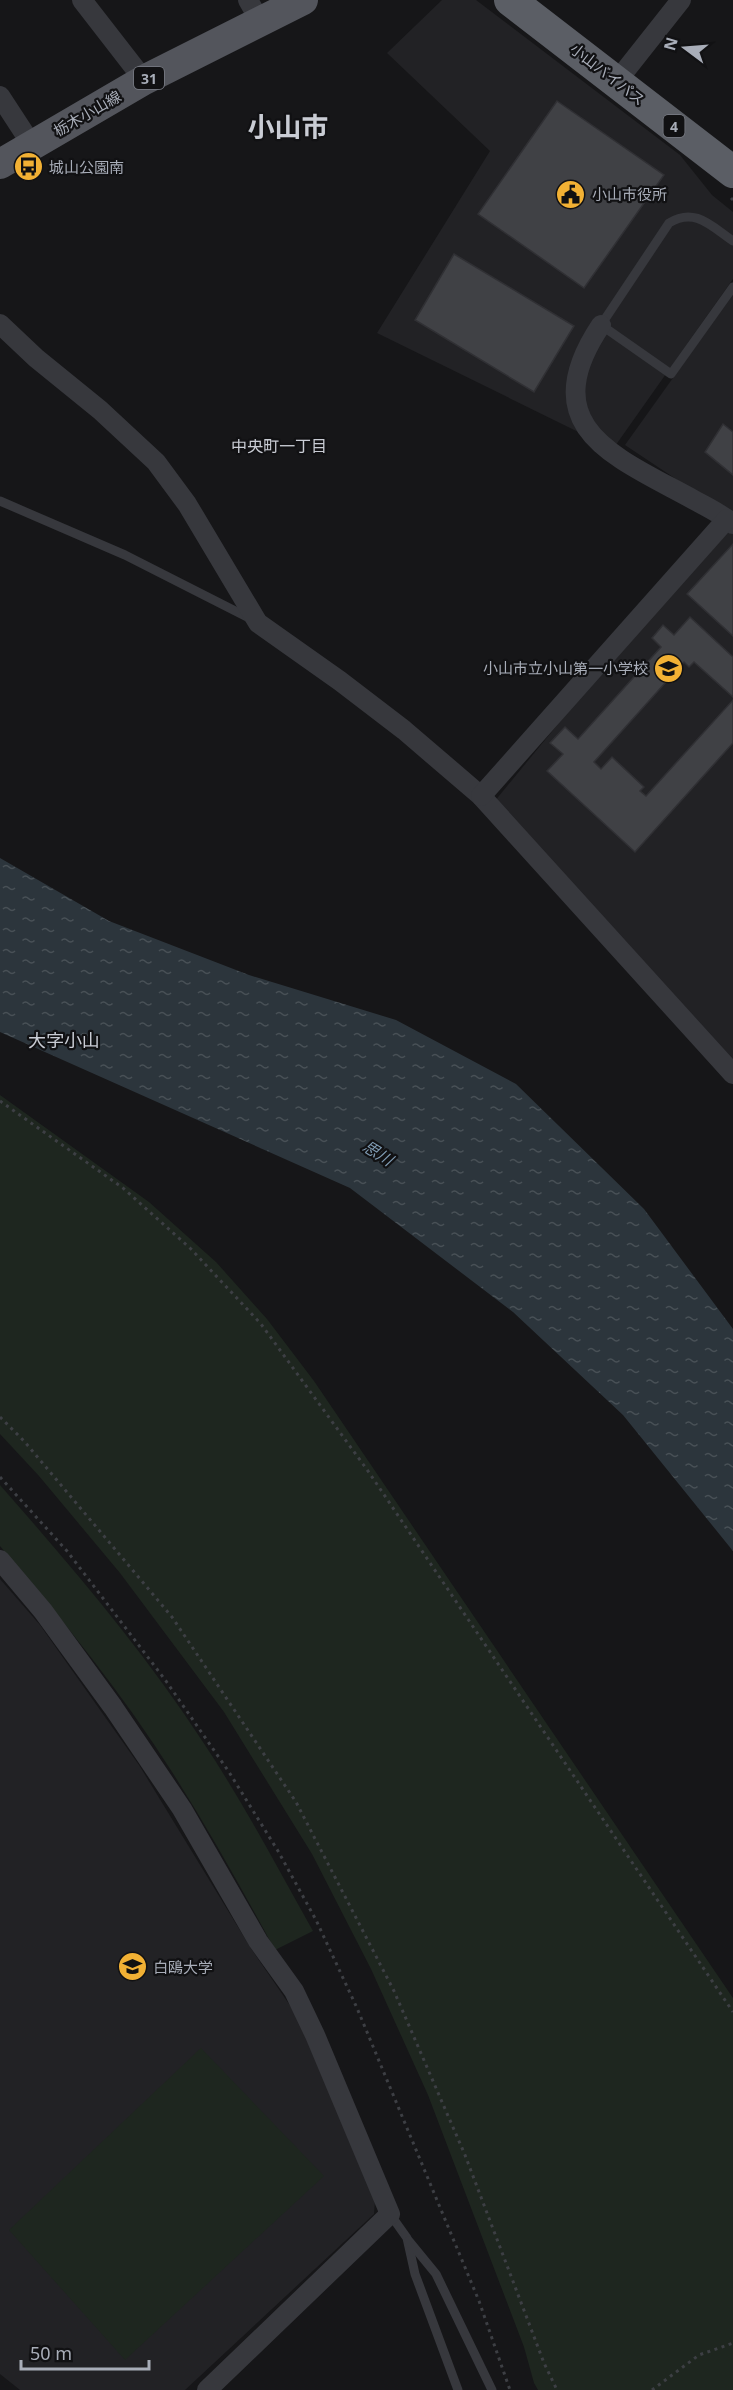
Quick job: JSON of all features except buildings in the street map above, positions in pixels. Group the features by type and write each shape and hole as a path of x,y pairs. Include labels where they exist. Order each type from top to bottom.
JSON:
{"highway":[{"name":"小山バイパス","path":"510,0 617,81 732,182"}],"main road":[{"name":"栃木小山線","path":"0,164 144,80 254,10 303,0"}],"street":[{"path":"82,0 144,80"},
{"path":"617,81 681,0"},
{"path":"0,96 32,145"},
{"path":"0,324 36,358 100,410 156,462 187,504 258,623 404,730 482,796 733,1074"},
{"path":"482,796 730,521 611,454 587,432 575,402 577,376 584,350 601,325"},
{"path":"0,1560 43,1611 113,1707 182,1809 258,1941 294,1991 390,2214 207,2390"}],"lane":[{"path":"733,241 702,220 690,215 678,217 669,223 601,325 671,374 733,287"},
{"path":"0,501 125,555 258,623"},
{"path":"390,2214 436,2274 492,2390"},
{"path":"407,2238 416,2274 458,2390"}],"path":[{"path":"0,1101 123,1188 191,1249 261,1324 368,1471 733,2012"},
{"path":"0,1417 24,1441 172,1617 296,1802 394,1991 465,2155 544,2363 557,2390"},
{"path":"0,1477 67,1551 166,1681 229,1772 289,1871 321,1930 399,2106 479,2301 510,2390"},
{"path":"652,2390 699,2355 733,2343"}],"shaded area":[{"path":"442,0 476,0 680,155 712,195 733,212 733,279 613,449 377,333 490,151 387,53"},
{"path":"733,294 733,517 625,445"},
{"name":"小山市立小山第一小学校","path":"733,524 733,1081 485,813 719,528"},
{"path":"0,1095 149,1202 216,1262 267,1319 314,1381 733,1998 733,2390 538,2390 534,2383 524,2347 428,2095 371,1969 312,1854 224,1712 120,1573 39,1476 0,1434"},
{"path":"0,1485 106,1610 180,1708 232,1788 313,1931 275,1950 187,1796 134,1715 46,1601 0,1546"},
{"name":"白鴎大学","path":"0,1579 40,1625 139,1765 252,1950 300,2020 375,2200 374,2214 185,2390 20,2390 0,2374"},
{"path":"201,2048 324,2176 125,2360 9,2230"}],"water":[{"name":"思川","path":"0,858 109,921 249,975 396,1020 516,1084 644,1209 733,1329 733,1551 623,1415 513,1312 350,1188 0,1032"}],"place":[{"name":"城山公園南","path":"28,167"},
{"name":"小山市役所","path":"571,194"},
{"name":"小山市立小山第一小学校","path":"669,668"},
{"name":"白鴎大学","path":"132,1967"}],"district":[{"name":"小山市","path":"288,126"},
{"name":"中央町一丁目","path":"279,446"},
{"name":"大字小山","path":"64,1040"}]}
